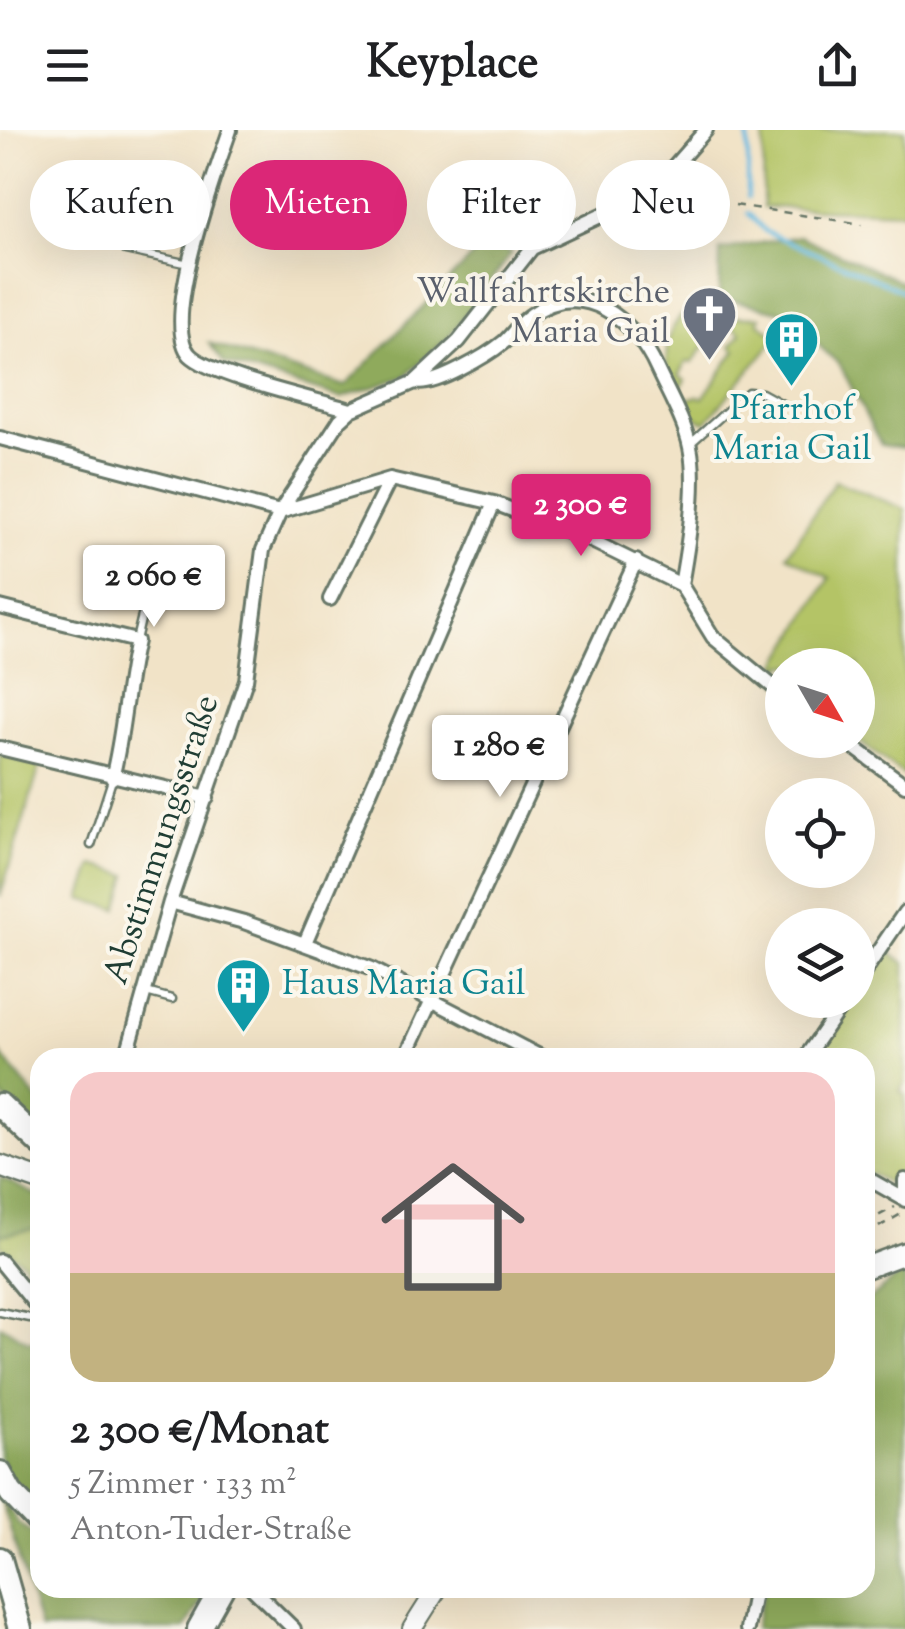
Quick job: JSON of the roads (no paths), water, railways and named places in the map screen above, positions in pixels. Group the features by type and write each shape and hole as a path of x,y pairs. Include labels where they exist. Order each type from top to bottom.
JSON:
{"highway":[{"path":"0,1104 30,1133"},
{"path":"0,1473 11,1493 30,1513"},
{"path":"0,1559 20,1629"},
{"path":"199,1629 216,1598"}],"main road":[{"path":"0,1166 30,1176"},
{"path":"875,1264 905,1252"},
{"path":"412,1629 432,1598"}],"street":[{"path":"230,130 190,264 181,320 190,355 221,371 351,410 416,382 459,341 532,248 628,203 661,181 706,130"},
{"path":"416,382 427,384 502,344 532,314 556,306 599,302 646,345 690,444 681,584"},
{"name":"Abstimmungsstraße","path":"129,1048 170,902 246,680 258,564 280,512 351,410"},
{"path":"0,438 280,512 390,479 494,503 636,561 681,584 713,637 765,680"},
{"path":"330,599 390,479"},
{"path":"305,943 494,503"},
{"path":"409,1048 636,561"},
{"path":"0,608 136,641 122,704 125,727 112,778"},
{"path":"0,748 207,798"},
{"path":"868,758 905,785"},
{"path":"170,902 305,943 431,998 524,1048"},
{"path":"875,956 905,912"},
{"path":"813,1048 833,1018"},
{"path":"904,1202 905,1180"},
{"path":"875,1183 904,1202"},
{"path":"0,1261 30,1298"},
{"path":"262,1598 294,1629"},
{"path":"746,1629 753,1598"}],"lane":[{"path":"125,250 190,264"},
{"path":"690,444 748,392 762,393 782,404"},
{"path":"136,641 145,603"},
{"path":"91,845 112,778"},
{"path":"145,992 172,999"},
{"path":"0,1312 30,1318"}],"waterway":[{"path":"748,130 748,197"},
{"path":"748,213 766,232 905,292"}],"place":[{"name":"Wallfahrtskirche Maria Gail","path":"709,362"},
{"name":"Pfarrhof Maria Gail","path":"792,388"},
{"name":"Haus Maria Gail","path":"243,1034"}]}
